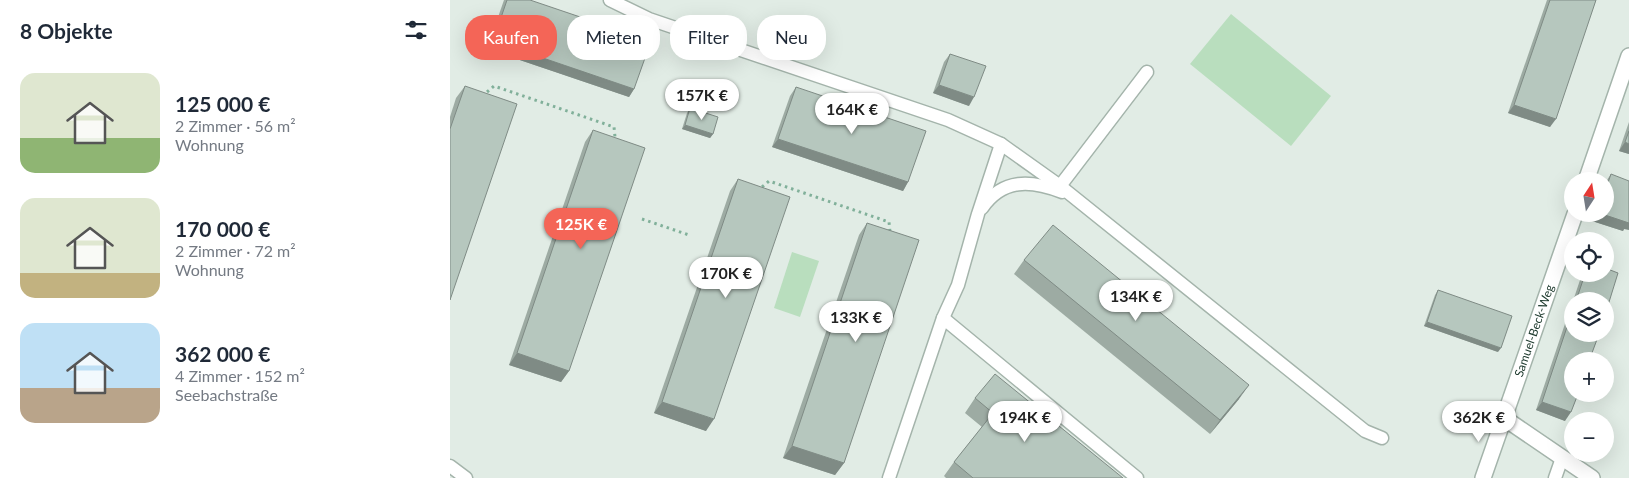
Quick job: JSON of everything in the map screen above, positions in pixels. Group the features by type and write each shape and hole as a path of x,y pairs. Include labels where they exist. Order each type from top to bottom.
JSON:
{"street":[{"path":"1589,172 1629,56"},
{"name":"Samuel-Beck-Weg","path":"1483,478 1571,222"},
{"path":"1504,418 1592,478"}],"lane":[{"path":"610,0 649,19 948,120 1001,144 1060,186 1365,431 1382,438"},
{"path":"1060,186 1147,72"},
{"path":"889,478 943,318 958,284 1001,144"},
{"path":"978,214 989,198 1015,184 1043,185 1074,198"},
{"path":"943,318 1137,478"},
{"path":"1555,478 1562,458"},
{"path":"450,466 466,478"}],"path":[{"path":"487,92 494,86 614,127 615,137"},
{"path":"762,187 769,181 889,222 890,232"},
{"path":"642,219 689,235"}],"green space":[{"path":"1231,14 1331,96 1291,146 1190,64"},
{"path":"792,252 819,261 800,317 774,308"}],"building":[{"path":"507,0 530,0 574,15 567,15 567,60 644,60 634,89 549,60 557,60 557,15 502,15"},
{"path":"1550,0 1596,0 1556,119 1514,105"},
{"path":"950,54 986,66 974,97 939,85"},
{"path":"465,86 517,104 450,300 450,129"},
{"path":"796,87 926,131 908,182 778,139"},
{"path":"690,108 718,117 713,134 685,125"},
{"path":"593,130 645,148 569,371 517,353"},
{"path":"1629,131 1629,144 1625,142"},
{"path":"1614,175 1629,181 1629,223 1614,218"},
{"path":"738,179 790,197 714,419 662,402"},
{"path":"867,223 919,240 844,463 792,446"},
{"path":"1053,225 1249,385 1220,420 1024,260"},
{"path":"1614,271 1618,273 1612,292 1579,292 1582,282 1614,282"},
{"path":"1438,290 1512,316 1501,348 1427,322"},
{"path":"1564,336 1564,342 1596,342 1592,352 1564,352 1564,402 1575,402 1571,412 1542,402"},
{"path":"995,374 1123,478 973,478 954,462 993,413 975,398"}]}
